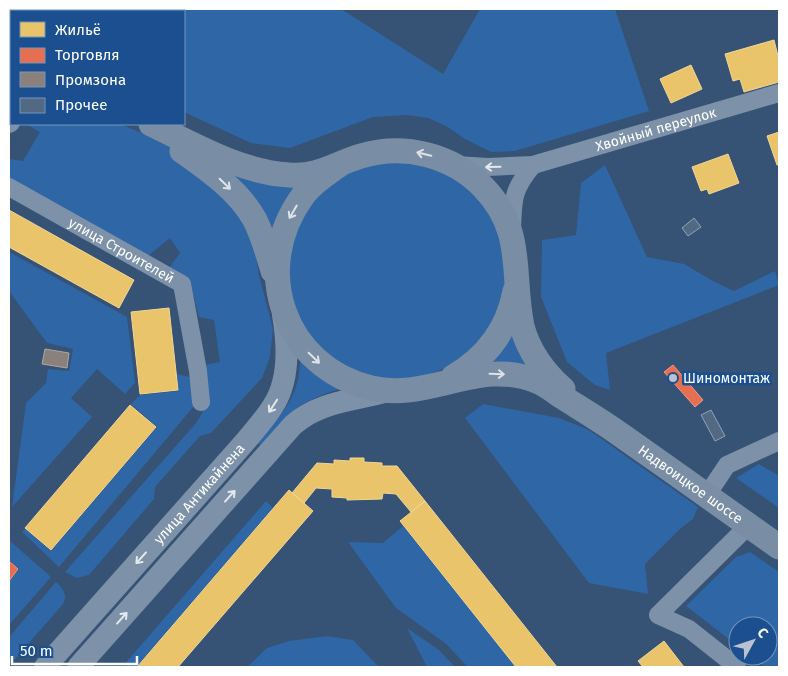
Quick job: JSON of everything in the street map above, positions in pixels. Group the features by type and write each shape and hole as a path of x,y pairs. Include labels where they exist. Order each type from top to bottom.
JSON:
{"main road":[{"path":"145,125 208,169 245,206 255,220 263,239 286,319 310,355 333,373 346,380 373,389 388,391 410,391 472,376 493,373 526,377 540,382 603,423"},
{"path":"153,125 244,166 271,173 306,175 323,172 361,156 384,151 408,151 431,156 453,164 484,188 496,202 505,219 512,237 516,259 522,327 533,352 549,377 603,423"},
{"path":"278,288 277,261 281,238 290,216 303,196 319,179 339,165"},
{"path":"432,386 461,372 474,363 491,346 512,305 517,281"},
{"name":"Надвоицкое шоссе","path":"603,423 779,546"}],"street":[{"name":"Хвойный переулок","path":"453,164 488,167 533,165 779,93"},
{"path":"512,237 514,197 522,178 533,165"},
{"name":"улица Строителей","path":"9,187 182,284 198,371 200,402"},
{"name":"улица Антикайнена","path":"45,667 244,443 273,407 283,383 287,349 286,331 278,288"},
{"name":"улица Антикайнена","path":"78,667 293,425 313,410 388,391"},
{"path":"706,495 727,465 779,442"},
{"path":"737,667 689,629 658,615 749,525"}],"shaded area":[{"path":"341,9 443,74 480,9 615,9 649,111 515,151 491,152 465,139 446,126 428,118 407,115 373,117 290,148 251,143 185,112 185,10 14,10"},
{"path":"28,125 122,125 145,134 195,161 252,231 259,275 273,329 270,357 262,378 211,433 200,436 155,487 154,499 89,575 77,578 65,572 196,423 208,403 205,365 220,362 214,320 199,317 189,278 170,267 180,253 170,238 148,256 9,179 9,159 23,161 40,132"},
{"path":"182,146 297,181 275,241"},
{"path":"386,161 408,161 429,165 449,173 466,185 482,201 494,218 502,238 506,270 502,302 494,322 482,339 466,355 449,367 429,375 408,379 386,379 365,375 345,367 328,355 312,339 300,322 292,302 288,281 288,259 292,238 300,218 312,201 328,185 345,173 365,165"},
{"path":"605,165 647,257 684,264 734,291 775,271 779,285 606,353 610,390 595,385 567,362 541,297 542,240 576,235 581,183"},
{"path":"9,252 127,317 135,383 125,394 97,369 71,398 92,417 12,507 26,403 46,383 48,369 69,371 73,349 47,343 9,291"},
{"path":"511,325 538,374 504,363 487,360"},
{"path":"300,355 321,379 340,389 314,398 295,410 261,446 257,442 282,413 294,393 300,369"},
{"path":"177,374 194,378 194,406 59,567 22,532 25,529 51,551 157,427 131,404 140,395 178,391"},
{"path":"483,404 559,418 589,430 698,507 693,519 680,529 645,564 648,594 589,583 465,418"},
{"path":"759,464 779,476 779,508 736,478"},
{"path":"266,501 273,508 136,667 122,667"},
{"path":"403,526 516,667 468,667 445,643 396,608 348,542 383,543"},
{"path":"9,540 51,577 9,625 9,581 19,569 9,560"},
{"path":"750,552 779,572 779,667 764,666 778,666 778,616 728,616 728,638 686,606 736,557"},
{"path":"56,582 64,592 63,604 9,666 9,637"},
{"path":"407,628 439,650 455,667 427,667"},
{"path":"327,636 353,640 379,667 247,667 267,648 289,641"}],"building: Жильё":[{"path":"774,40 779,60 779,82 744,92 740,79 733,81 725,54"},
{"path":"691,65 702,89 671,103 660,79"},
{"path":"779,132 779,165 777,165 767,136"},
{"path":"728,154 739,183 709,194 707,189 701,191 692,167"},
{"path":"9,210 134,280 119,308 9,247"},
{"path":"169,308 178,390 140,394 131,312"},
{"path":"130,405 156,427 51,550 25,528"},
{"path":"350,458 364,458 364,462 382,463 382,466 397,466 425,501 411,512 396,494 383,493 382,499 347,500 347,498 332,497 332,489 316,488 304,503 292,493 317,463 334,464 334,460 350,461"},
{"path":"289,490 313,511 178,667 137,667"},
{"path":"425,501 557,667 516,667 400,521"},
{"path":"664,641 684,667 643,667 638,661"}],"building: Торговля":[{"path":"673,365 703,400 695,407 664,372"},
{"path":"9,561 18,569 9,581"}],"building: Промзона":[{"path":"45,349 69,353 67,368 42,364"}],"building: Прочее":[{"path":"694,218 701,227 688,236 682,228"},
{"path":"711,410 725,436 715,441 701,415"}],"place":[{"name":"Шиномонтаж","path":"673,378"}]}
